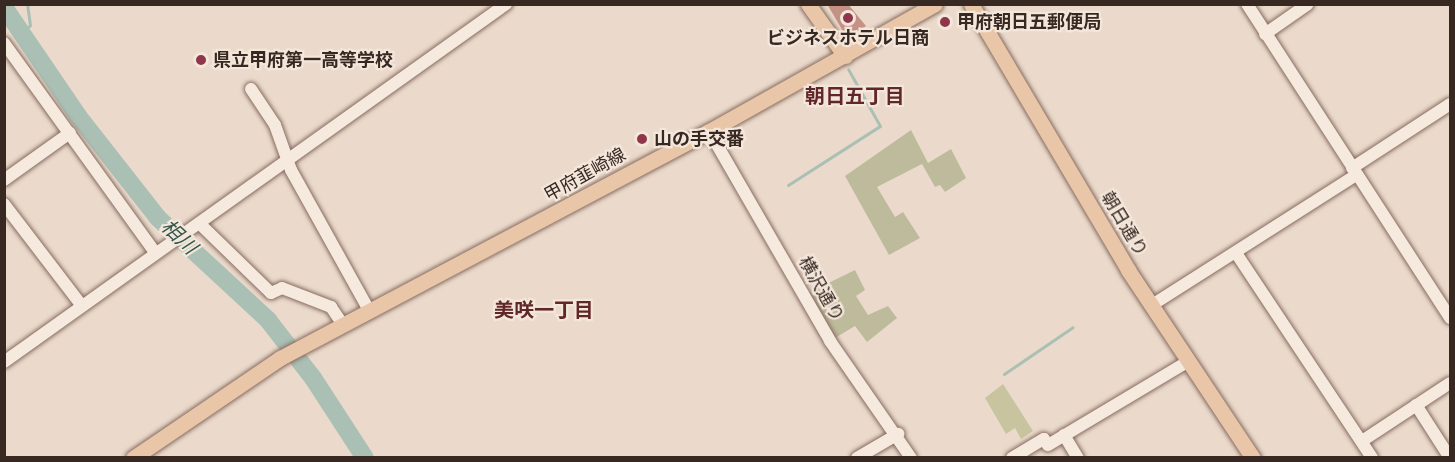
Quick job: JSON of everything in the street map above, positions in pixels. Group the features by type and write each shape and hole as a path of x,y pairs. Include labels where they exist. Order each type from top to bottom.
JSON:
{"main road":[{"path":"808,4 845,56"},
{"name":"甲府韮崎線","path":"133,458 280,358 709,132 935,4"},
{"name":"朝日通り","path":"971,4 1152,305 1253,458"}],"street":[{"path":"4,362 156,251 200,224 289,157 506,4"},
{"path":"1247,4 1450,318"},
{"path":"1265,34 1308,4"},
{"path":"4,43 156,251"},
{"path":"251,89 289,157 291,170 370,312"},
{"path":"1152,305 1236,254 1450,104"},
{"name":"横沢通り","path":"709,132 830,342 898,434 911,458"},
{"path":"4,180 70,133"},
{"path":"4,204 82,306"},
{"path":"200,224 271,293 282,288 332,307 343,326"},
{"path":"1236,254 1372,458"},
{"path":"1012,458 1044,439 1048,445 1190,361"},
{"path":"1362,441 1450,383"},
{"path":"1416,405 1450,458"},
{"path":"857,458 898,434"},
{"path":"1064,435 1078,458"}],"shaded area":[{"path":"911,130 928,163 951,149 966,178 945,192 940,185 935,187 922,164 877,187 895,217 903,212 920,238 889,255 845,176"},
{"path":"855,270 865,290 856,296 868,315 888,306 897,318 867,342 855,326 830,341 804,295"},
{"path":"1003,384 1033,431 1021,439 1015,428 1006,434 985,398"}],"building":[{"name":"ビジネスホテル日商","path":"827,4 848,4 866,26 847,38"}],"waterway":[{"path":"22,34 30,25 27,4"},
{"name":"相川","path":"4,7 78,116 158,218 268,320 313,378 365,458"},
{"path":"788,185 880,126 848,69"},
{"path":"1004,374 1073,327"}],"place":[{"name":"ビジネスホテル日商","path":"848,18"},
{"name":"甲府朝日五郵便局","path":"945,22"},
{"name":"県立甲府第一高等学校","path":"201,60"},
{"name":"山の手交番","path":"642,139"}],"district":[{"name":"朝日五丁目","path":"855,96"},
{"name":"美咲一丁目","path":"544,310"}]}
